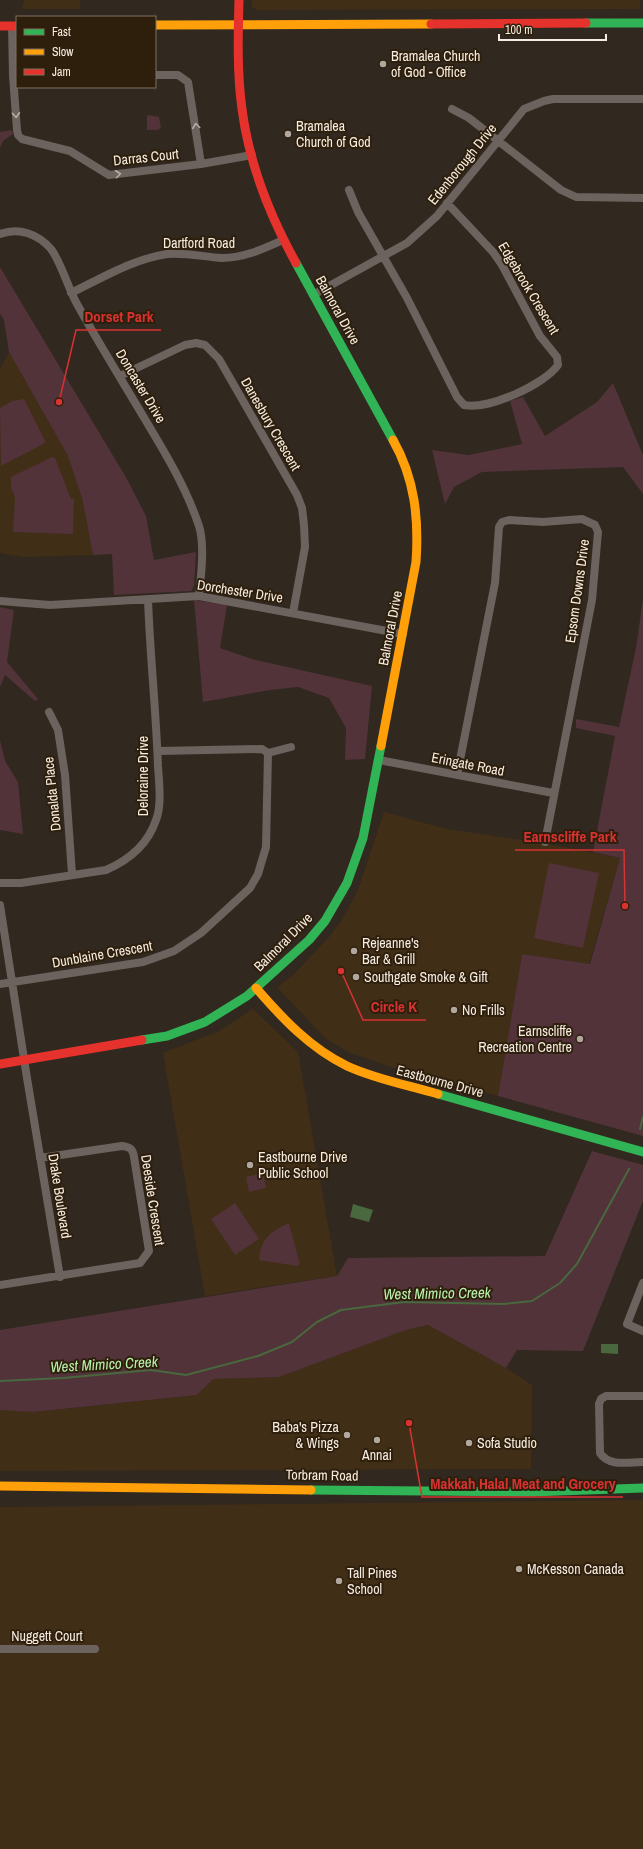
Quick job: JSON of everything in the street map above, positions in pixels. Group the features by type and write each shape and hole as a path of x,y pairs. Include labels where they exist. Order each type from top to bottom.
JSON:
{"street":[{"name":"Balmoral Drive","path":"0,1064 166,1036 187,1030 219,1015 256,988 309,940 325,920 347,883 363,838 416,562 418,532 415,500 409,477 391,435 283,240 261,187 252,156 241,103 238,65 239,0"},
{"path":"156,25 643,23"},
{"path":"0,26 15,26"},
{"name":"Darras Court","path":"15,26 17,130 18,135 27,141 70,151 109,175 201,164 252,156"},
{"name":"Darras Court","path":"156,75 178,75 188,82 201,164"},
{"name":"Edenborough Drive","path":"314,295 407,243 422,232 524,109 544,101 643,99"},
{"path":"452,109 469,118 561,190 576,197 643,198"},
{"path":"349,190 358,212 383,257"},
{"name":"Edgebrook Crescent","path":"383,257 407,298 457,397 464,405 480,406 511,396 550,375 558,365 557,357 540,336 502,265 493,252 447,203"},
{"name":"Doncaster Drive","path":"0,234 18,231 29,233 43,241 52,250 71,293 178,476 200,528 201,548 199,596"},
{"name":"Dartford Road","path":"71,293 128,265 149,258 169,254 223,258 238,257 252,254 283,240"},
{"name":"Danesbury Crescent","path":"120,376 185,345 196,343 205,345 219,359 283,470 302,508 305,547 293,613"},
{"name":"Epsom Downs Drive","path":"457,775 495,583 499,527 502,522 509,520 544,522 582,519 596,525 598,532 592,600 553,793 545,842"},
{"name":"Dorchester Drive","path":"0,601 50,605 199,596 403,634"},
{"name":"Deloraine Drive","path":"0,883 22,883 72,874 106,870 132,856 144,842 157,819 159,804 158,751 148,599"},
{"name":"Donalda Place","path":"49,712 58,730 65,775 72,874"},
{"path":"158,751 262,749 268,753 291,747"},
{"name":"Dunblaine Crescent","path":"0,984 143,962 157,958 186,944 232,906 250,888 258,874 264,856 266,847 268,753"},
{"name":"Eringate Road","path":"379,760 553,793"},
{"path":"0,905 24,1060"},
{"name":"Eastbourne Drive","path":"256,988 309,1043 355,1070 389,1082 428,1091 643,1152"},
{"name":"Drake Boulevard","path":"24,1060 60,1277"},
{"name":"Deeside Crescent","path":"40,1158 122,1146 128,1147 133,1151 149,1251 146,1257 140,1263 60,1277"},
{"path":"0,1286 60,1277"},
{"path":"643,1283 627,1324 643,1331"},
{"path":"643,1396 606,1396 599,1404 600,1453 604,1460 612,1462 643,1462"},
{"name":"Torbram Road","path":"0,1486 531,1492 643,1488"},
{"name":"Nuggett Court","path":"0,1649 95,1649"}],"shaded area":[{"path":"24,0 80,0 80,9 22,9"},
{"path":"252,0 640,0 640,9 256,10 252,6"},
{"path":"147,116 159,117 161,128 157,130 147,130"},
{"path":"12,130 13,134 3,141 0,148 0,132"},
{"path":"0,267 127,479 146,516 154,560 196,552 194,586 191,591 114,595 112,554 93,555 82,498 68,456 9,352 4,320 0,314"},
{"path":"9,352 68,456 82,498 93,555 23,557 0,553 0,369"},
{"path":"613,383 643,455 643,494 623,467 482,472 454,487 445,504 432,450 469,455 522,444 510,401 523,397 545,436 597,402"},
{"path":"24,399 45,443 1,466 0,408 12,401"},
{"path":"52,457 55,458 71,499 74,499 73,534 13,532 15,497 11,488 11,477"},
{"path":"643,599 643,1136 498,1096 522,954 590,964 620,858 593,852 615,736 576,728 576,719 619,727 636,648"},
{"path":"194,600 227,605 220,648 252,659 372,686 365,759 345,760 346,728 329,698 298,687 270,690 203,702"},
{"path":"0,607 14,610 7,662 38,699 35,701 5,675 0,687"},
{"path":"0,740 5,761 18,782 23,834 0,830"},
{"path":"384,812 447,829 543,843 620,858 589,964 522,954 498,1096 394,1068 348,1052 325,1038 277,987 293,975 329,937 342,920 358,890"},
{"path":"549,863 599,873 583,948 534,938"},
{"name":"Eastbourne Drive Public School","path":"253,1009 298,1052 337,1276 205,1296 163,1053 219,1031"},
{"path":"592,1151 643,1165 643,1201 583,1351 517,1350 506,1368 428,1325 406,1330 279,1377 213,1379 197,1395 33,1412 0,1410 0,1330 337,1276 348,1258 545,1256"},
{"path":"263,1173 266,1188 249,1192 246,1177"},
{"path":"235,1203 259,1239 235,1255 211,1219"},
{"path":"353,1204 373,1210 369,1222 350,1217"},
{"path":"289,1223 300,1264 297,1266 259,1260 264,1241 277,1229"},
{"path":"428,1325 506,1368 532,1385 531,1469 0,1471 0,1410 33,1412 197,1395 213,1379 279,1377 406,1330"},
{"path":"601,1344 618,1344 618,1354 601,1353"},
{"path":"643,1500 643,1849 0,1849 0,1507"}],"waterway":[{"name":"West Mimico Creek","path":"640,1129 643,1117"},
{"name":"West Mimico Creek","path":"0,1381 63,1378 151,1370 186,1375 258,1356 292,1342 317,1322 341,1310 404,1302 504,1304 532,1301 560,1283 577,1264 629,1169"}],"traffic: fast":[{"path":"586,23 643,23"},
{"path":"296,263 393,440"},
{"path":"142,1040 167,1036 205,1022 247,996 309,940 325,921 347,883 363,838 381,746"},
{"path":"438,1094 643,1152"},
{"path":"311,1490 531,1492 643,1488"}],"traffic: slow":[{"path":"156,25 431,24"},
{"path":"381,746 416,562 417,546 416,515 411,484 393,440"},
{"path":"256,988 297,1032 334,1059 369,1075 438,1094"},
{"path":"0,1486 311,1490"}],"traffic: jam":[{"path":"239,0 238,41 240,95 245,129 255,169 269,208 296,263"},
{"path":"431,24 586,23"},
{"path":"0,26 16,26"},
{"path":"0,1064 142,1040"}],"place":[{"name":"Bramalea Church of God - Office","path":"383,64"},
{"name":"Bramalea Church of God","path":"288,134"},
{"name":"Dorset Park","path":"59,402"},
{"name":"Earnscliffe Park","path":"625,906"},
{"name":"Rejeanne's Bar & Grill","path":"354,951"},
{"name":"Circle K","path":"341,971"},
{"name":"Southgate Smoke & Gift","path":"356,977"},
{"name":"No Frills","path":"454,1010"},
{"name":"Earnscliffe Recreation Centre","path":"580,1039"},
{"name":"Eastbourne Drive Public School","path":"250,1165"},
{"name":"Makkah Halal Meat and Grocery","path":"409,1423"},
{"name":"Baba's Pizza & Wings","path":"347,1435"},
{"name":"Annai","path":"377,1440"},
{"name":"Sofa Studio","path":"469,1443"},
{"name":"McKesson Canada","path":"519,1569"},
{"name":"Tall Pines School","path":"339,1581"}]}
